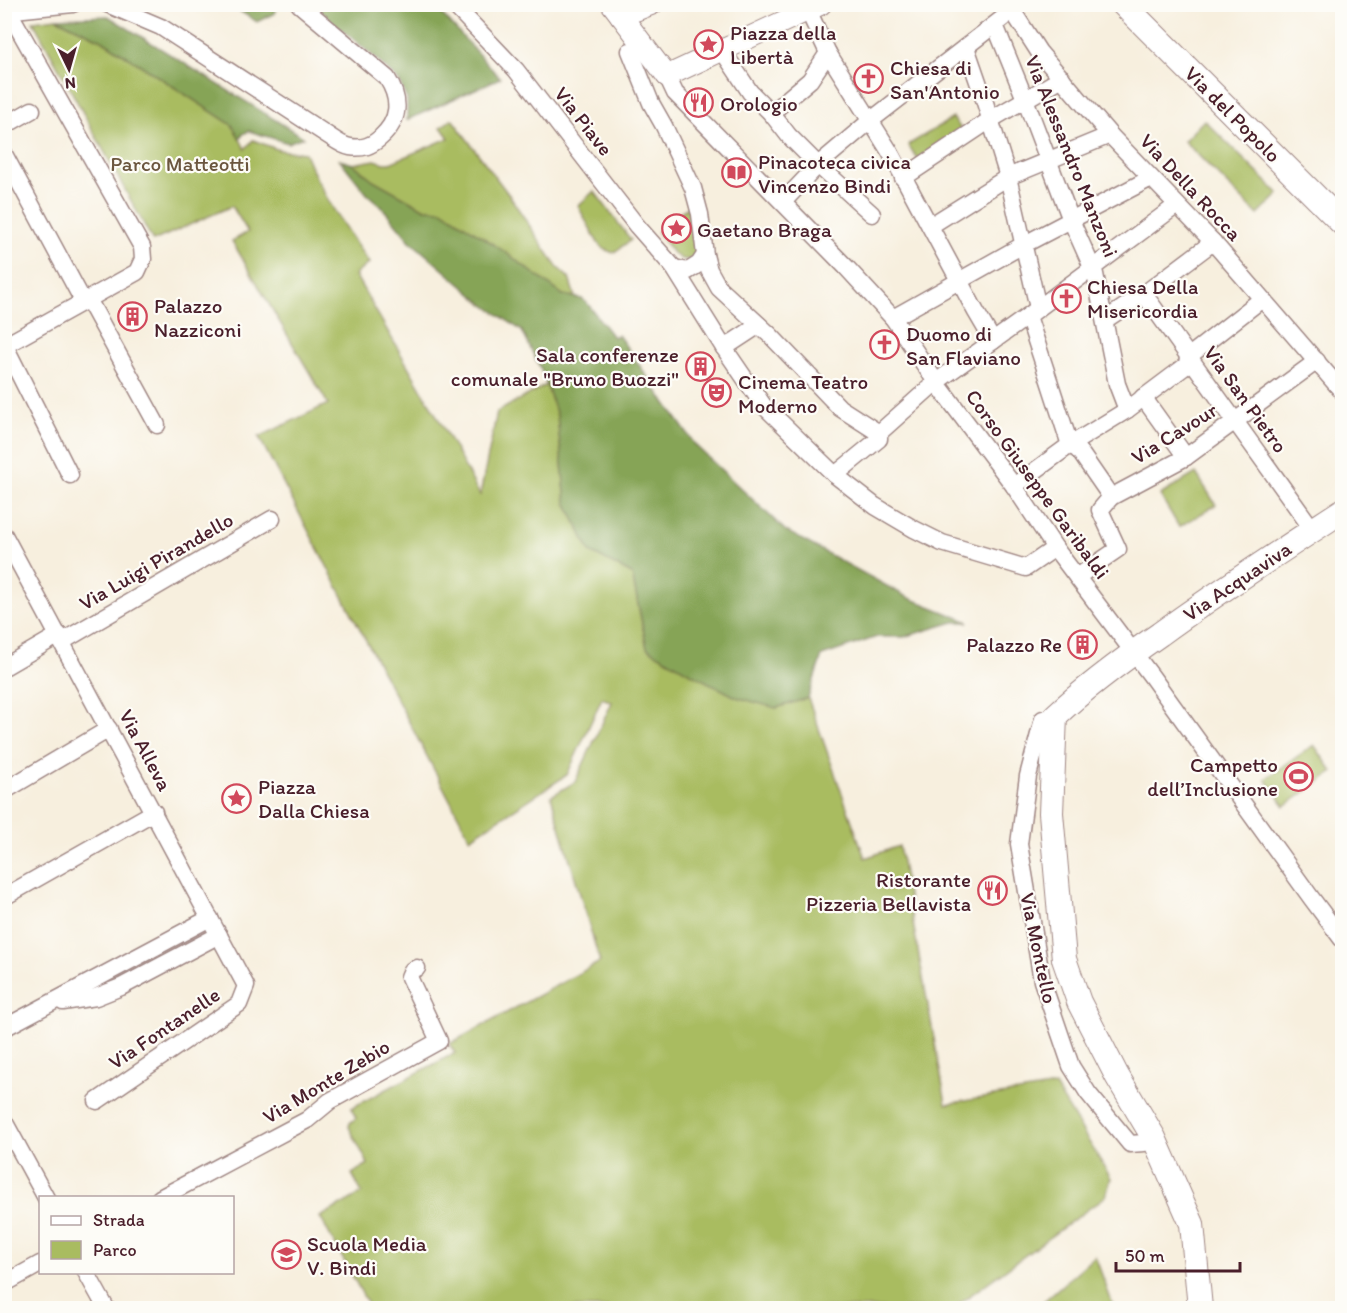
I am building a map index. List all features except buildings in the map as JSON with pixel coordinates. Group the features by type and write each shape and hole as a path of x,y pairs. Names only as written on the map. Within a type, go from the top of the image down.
{"main road":[{"name":"Via del Popolo","path":"1123,4 1342,223"},
{"name":"Via Acquaviva","path":"1134,652 1342,511"},
{"name":"Via Montello","path":"1134,652 1055,716 1051,813 1064,959 1079,1002 1117,1076 1154,1138 1192,1224 1200,1308"}],"street":[{"path":"70,475 5,346 137,272 143,259 142,247 6,10 73,4"},
{"path":"107,4 161,27 347,147 370,146 389,130 395,119 396,99 393,88 387,78 299,4"},
{"name":"Via Piave","path":"453,4 516,70 637,226 674,268 763,405 835,475 875,506 942,543 1026,568 1055,548"},
{"path":"617,10 652,4"},
{"path":"664,126 660,99 666,76 811,6 828,52 890,152 993,341"},
{"path":"783,202 818,165 870,121 1015,7"},
{"name":"Via Della Rocca","path":"1015,7 1039,52 1110,135 1214,242 1342,391"},
{"path":"617,10 630,51 651,103 693,188 700,214 705,255 709,270 719,288 771,336 840,408 879,433"},
{"path":"617,10 666,76"},
{"name":"Via Alessandro Manzoni","path":"995,25 1071,220 1095,274 1117,384 1127,410"},
{"path":"966,47 1008,177 1023,245 1033,312 1071,446 1082,455 1111,497 1100,510 1118,549 1077,577"},
{"path":"723,50 750,92 771,112 789,136 872,214"},
{"path":"630,51 641,63 666,76"},
{"path":"771,112 810,80 828,52"},
{"name":"Corso Giuseppe Garibaldi","path":"666,76 675,93 893,318 936,382 1014,486 1055,548 1134,652 1342,939"},
{"path":"903,178 990,120 1062,78"},
{"path":"4,126 32,110"},
{"path":"930,226 1008,177 1110,135"},
{"path":"4,154 157,425"},
{"path":"893,318 1023,245 1151,178"},
{"path":"835,475 879,439 879,433 936,382 1177,205"},
{"path":"1105,320 1214,242"},
{"path":"674,268 688,271 699,264 705,255"},
{"name":"Via San Pietro","path":"1144,294 1313,530"},
{"path":"1014,486 1127,410 1187,365 1188,357 1262,299"},
{"path":"724,348 759,325"},
{"name":"Via Cavour","path":"1111,497 1186,457 1317,361"},
{"path":"1143,397 1186,457"},
{"name":"Via Luigi Pirandello","path":"4,667 61,638 272,519"},
{"name":"Via Alleva","path":"4,535 246,986"},
{"name":"Via Montello","path":"1055,716 1042,719 1028,776 1019,844 1042,981 1071,1066 1089,1094 1130,1144 1144,1143 1154,1138"},
{"path":"4,791 109,729"},
{"path":"4,897 154,813"},
{"path":"4,1028 210,918"},
{"path":"50,1004 96,997 121,987 219,935"},
{"name":"Via Monte Zebio","path":"162,1196 307,1120 330,1101 439,1041 410,977 411,970 417,968"},
{"name":"Via Fontanelle","path":"97,1101 239,1004 246,986"},
{"path":"4,1121 45,1196"},
{"path":"4,1284 39,1265"},
{"path":"87,1274 106,1308"}],"green space":[{"path":"232,5 278,5 275,13 257,22"},
{"path":"313,5 434,5 500,78 407,120 407,100 399,81"},
{"path":"108,16 303,137 288,143 249,131 240,139 232,125 102,40 56,18"},
{"name":"Parco Matteotti","path":"56,18 102,40 233,125 245,149 253,140 279,150 305,153 326,196 369,263 355,275 480,495 497,412 546,385 557,415 566,502 590,552 632,574 647,648 776,708 808,698 865,858 899,846 946,1104 1055,1086 1111,1178 1106,1196 953,1308 370,1308 320,1217 362,1193 352,1174 368,1164 349,1127 356,1118 351,1108 455,1053 449,1044 600,962 551,796 575,782 612,702 602,698 567,775 470,838 259,437 328,404 232,241 248,232 232,206 153,241 33,21"},
{"path":"953,118 965,134 921,164 908,145"},
{"path":"452,119 509,195 557,267 569,278 575,297 563,295 505,252 442,210 425,209 373,180 353,164 375,160 390,163 449,138 441,127"},
{"path":"1204,120 1279,194 1258,215 1184,141"},
{"path":"340,160 353,164 373,180 425,209 442,210 505,252 563,295 582,299 587,303 613,337 618,335 696,446 786,531 907,597 969,622 954,622 904,637 877,637 822,656 808,698 776,708 736,697 647,648 632,574 590,552 566,502 557,415 542,372 522,331 482,303 410,241 381,206 367,194"},
{"path":"594,191 631,240 613,253 598,243 578,206"},
{"path":"689,207 696,242 696,249 691,260 681,259 673,253 657,232 663,221"},
{"path":"1196,473 1216,505 1179,527 1160,495"},
{"name":"Campetto dell’Inclusione","path":"1314,745 1333,772 1285,806 1265,779"},
{"path":"1095,1256 1114,1308 1036,1308"}],"place":[{"name":"Piazza della Libertà","path":"709,44"},
{"name":"Chiesa di San'Antonio","path":"869,79"},
{"name":"Orologio","path":"699,103"},
{"name":"Pinacoteca civica Vincenzo Bindi","path":"737,173"},
{"name":"Gaetano Braga","path":"676,229"},
{"name":"Chiesa Della Misericordia","path":"1066,298"},
{"name":"Palazzo Nazziconi","path":"133,317"},
{"name":"Duomo di San Flaviano","path":"885,345"},
{"name":"Sala conferenze comunale \"Bruno Buozzi\"","path":"700,366"},
{"name":"Cinema Teatro Moderno","path":"717,393"},
{"name":"Palazzo Re","path":"1083,644"},
{"name":"Campetto dell’Inclusione","path":"1299,776"},
{"name":"Piazza Dalla Chiesa","path":"237,798"},
{"name":"Ristorante Pizzeria Bellavista","path":"992,891"},
{"name":"Scuola Media V. Bindi","path":"286,1255"}]}
